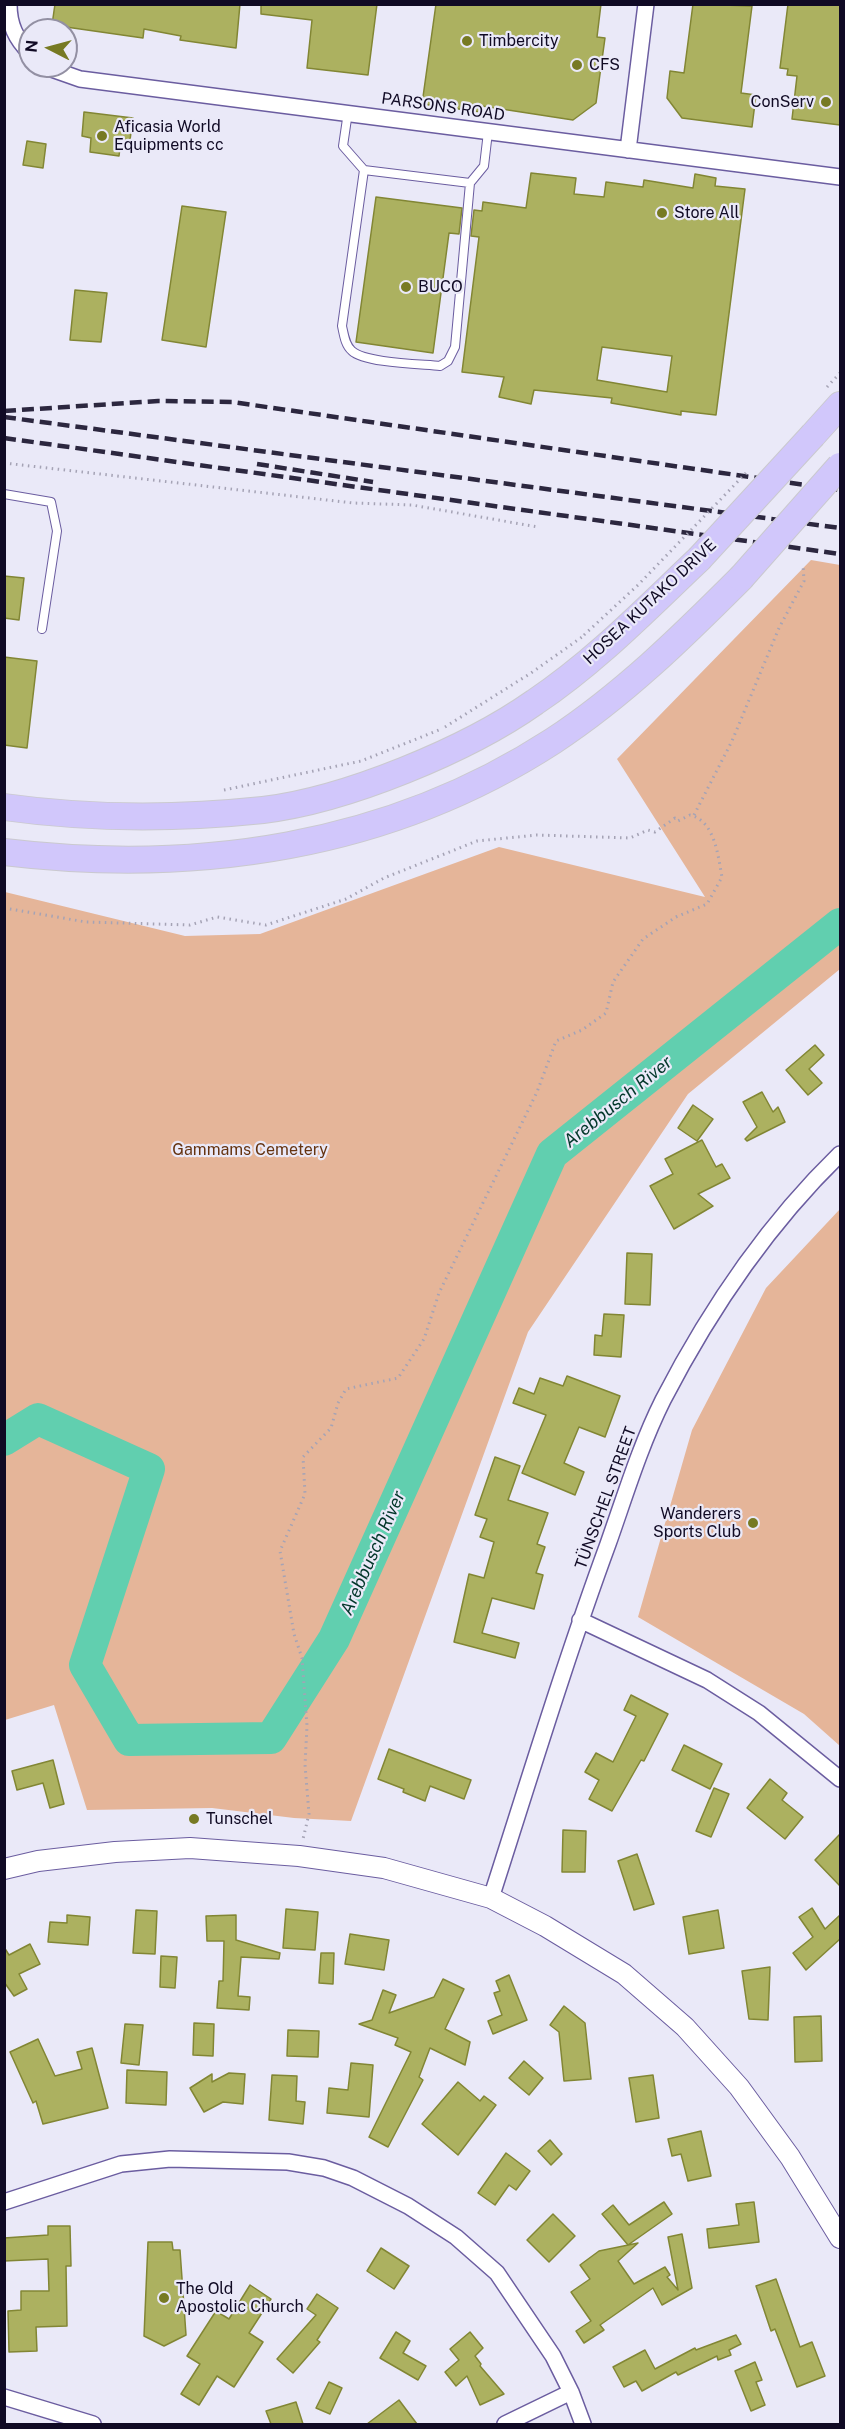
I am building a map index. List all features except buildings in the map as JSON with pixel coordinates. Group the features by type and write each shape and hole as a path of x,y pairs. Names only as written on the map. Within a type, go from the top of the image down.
{"main road":[{"name":"HOSEA KUTAKO DRIVE","path":"4,807 63,815 131,818 264,809 342,792 448,751 520,713 605,650 699,559 840,405"},
{"path":"4,852 98,861 208,858 298,845 405,812 495,774 555,739 648,669 741,578 840,466"}],"street":[{"path":"9,4 9,18 18,39"},
{"path":"628,150 646,4"},
{"name":"PARSONS ROAD","path":"77,78 840,177"},
{"name":"TÜNSCHEL STREET","path":"491,1898 580,1620 640,1454 663,1401 728,1289 781,1220 840,1154"},
{"path":"580,1620 706,1680 759,1713 840,1779"},
{"path":"4,1869 49,1859 179,1848 299,1856 384,1868 491,1898 608,1963 647,1992 685,2027 740,2087 790,2157 840,2238"},
{"path":"4,2202 121,2164 171,2159 288,2163 324,2169 353,2178 408,2206 456,2237 496,2273 553,2356 571,2392 583,2424"},
{"path":"505,2424 571,2392"},
{"path":"4,2397 93,2424"}],"lane":[{"path":"348,112 343,146 364,170 470,183"},
{"path":"364,170 342,326 346,343 353,353 378,359 440,366 448,361 455,347 470,183 484,166 488,132"},
{"path":"4,494 51,502 57,531 42,629"}],"path":[{"path":"4,463 353,503 412,505 538,527"},
{"path":"213,792 269,783 361,761 443,728 531,673 584,635 638,585 748,471"},
{"path":"4,908 86,921 190,925 217,917 266,925 330,905 384,878 477,841 537,835 630,838 648,830 655,832 675,818 678,821 694,815 732,741 779,628 804,581 803,564"},
{"path":"299,1856 309,1815 305,1765 307,1726 302,1658 294,1634 279,1551 305,1494 303,1457 331,1428 338,1402 346,1389 398,1378 411,1361 424,1339 439,1293 482,1200 537,1092 556,1041 582,1029 606,1013 613,982 643,939 676,917 707,904 722,877 710,830 694,815"}],"green space":[{"name":"Gammams Cemetery","path":"811,560 840,565 840,969 688,1094 528,1332 351,1821 294,1818 212,1808 87,1810 54,1705 5,1720 5,892 185,936 260,934 499,847 705,897 617,759"},
{"name":"Wanderers Sports Club","path":"840,1209 840,1746 804,1714 638,1617 692,1430 766,1288"}],"waterway":[{"name":"Arebbusch River","path":"4,1440 38,1419 149,1469 85,1665 129,1740 271,1738 334,1639 552,1154 840,924"}],"railway":[{"path":"4,411 158,401 232,402 840,490"},
{"path":"4,417 840,528"},
{"path":"4,438 840,554"},
{"path":"257,464 373,482"}],"place":[{"name":"Timbercity","path":"467,41"},
{"name":"CFS","path":"577,65"},
{"name":"ConServ","path":"826,102"},
{"name":"Aficasia World Equipments cc","path":"102,136"},
{"name":"Store All","path":"662,213"},
{"name":"BUCO","path":"406,287"},
{"name":"Wanderers Sports Club","path":"753,1523"},
{"name":"Tunschel","path":"194,1819"},
{"name":"The Old Apostolic Church","path":"164,2298"}]}
